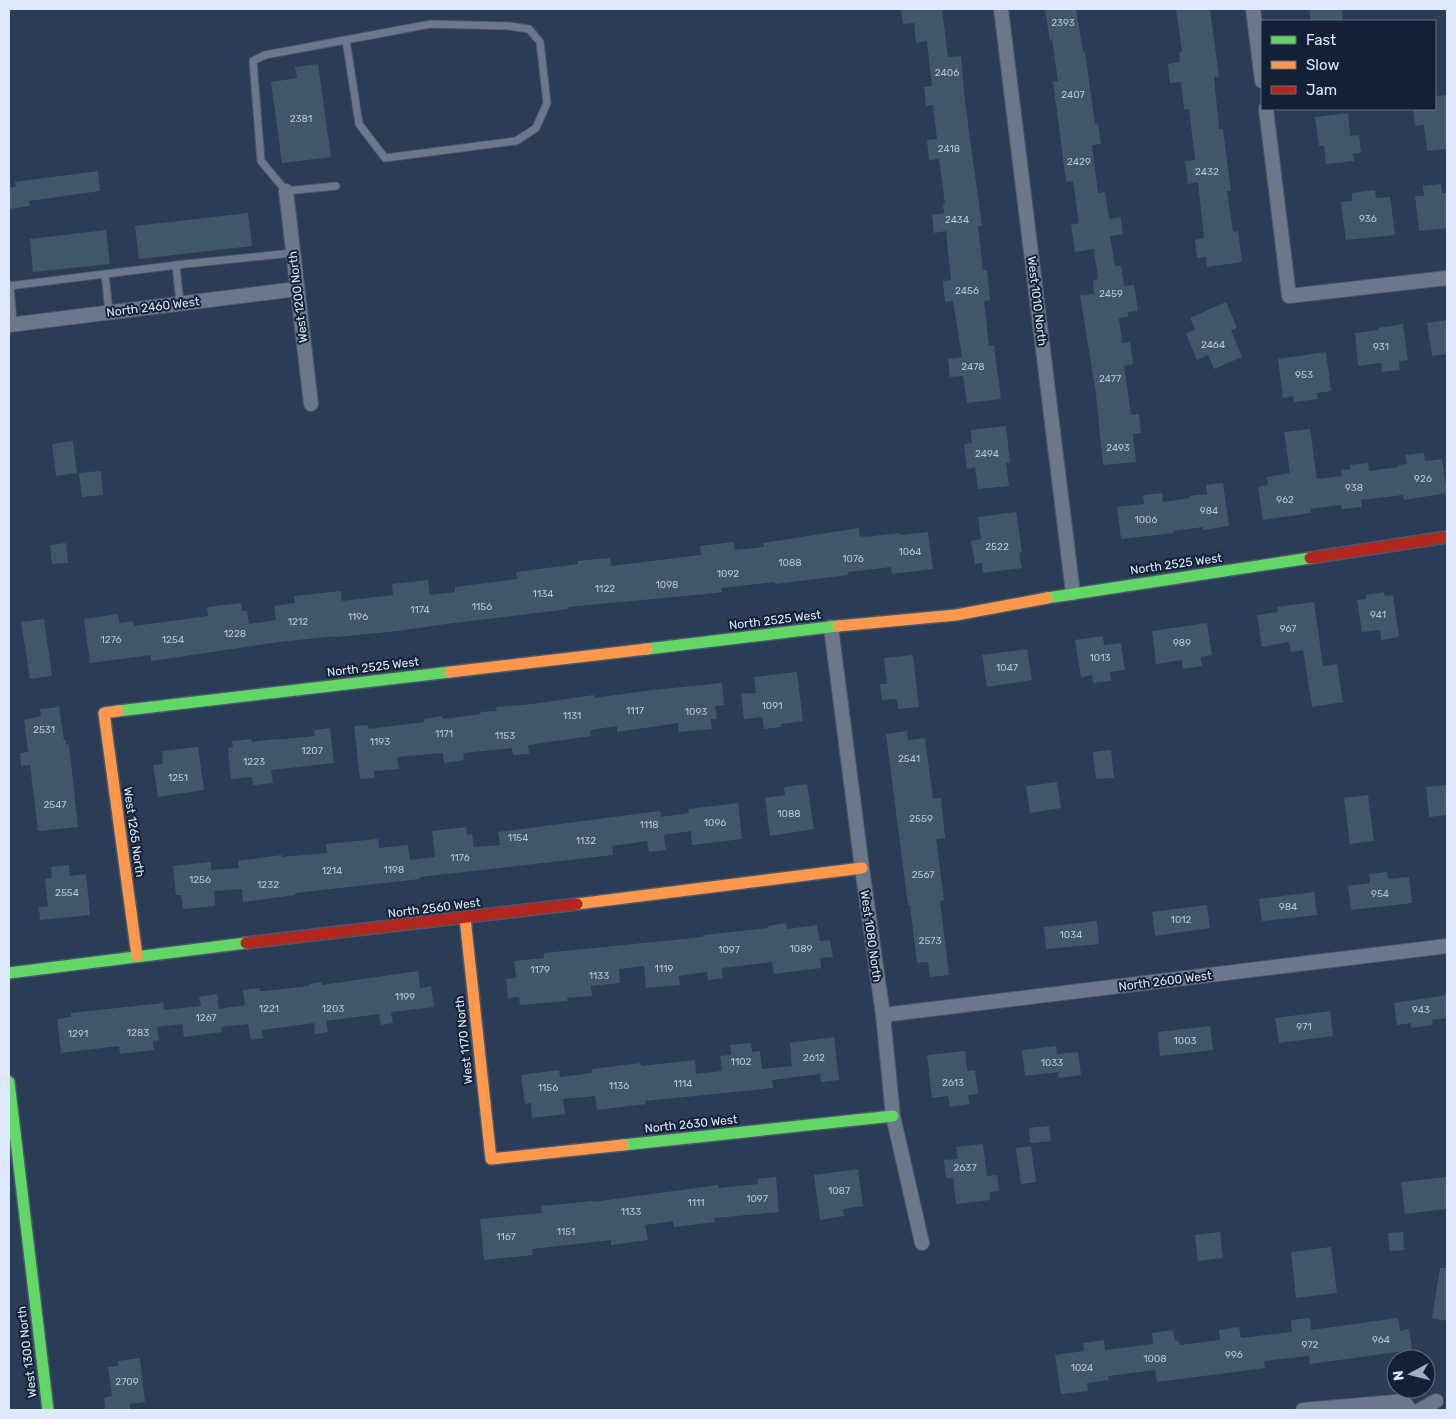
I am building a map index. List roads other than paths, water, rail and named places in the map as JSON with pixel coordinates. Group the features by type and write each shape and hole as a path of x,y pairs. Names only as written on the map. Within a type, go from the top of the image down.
{"street":[{"name":"West 1010 North","path":"1000,9 1073,593"},
{"path":"1253,9 1261,73"},
{"path":"1266,110 1289,296 1447,278"},
{"name":"West 1200 North","path":"286,190 311,404"},
{"name":"North 2460 West","path":"11,325 297,289"},
{"name":"North 2525 West","path":"104,713 831,627 956,615 1073,593 1447,537"},
{"name":"West 1080 North","path":"831,627 882,1015 893,1116 922,1243"},
{"name":"West 1265 North","path":"104,713 137,956"},
{"name":"North 2560 West","path":"9,973 862,868"},
{"name":"West 1170 North","path":"465,918 491,1159"},
{"name":"North 2600 West","path":"882,1015 1447,946"},
{"name":"West 1300 North","path":"9,1082 48,1410"},
{"name":"North 2630 West","path":"491,1159 893,1116"},
{"path":"1420,1410 1436,1401"},
{"path":"1303,1410 1404,1402 1410,1410"}],"lane":[{"path":"336,186 286,190 261,160 253,61 265,55 431,24 510,26 529,29 540,42 548,103 536,128 516,141 385,158 359,124 346,40"},
{"path":"11,325 9,285 176,265 293,254"},
{"path":"176,265 180,303"},
{"path":"105,274 109,312"}]}
